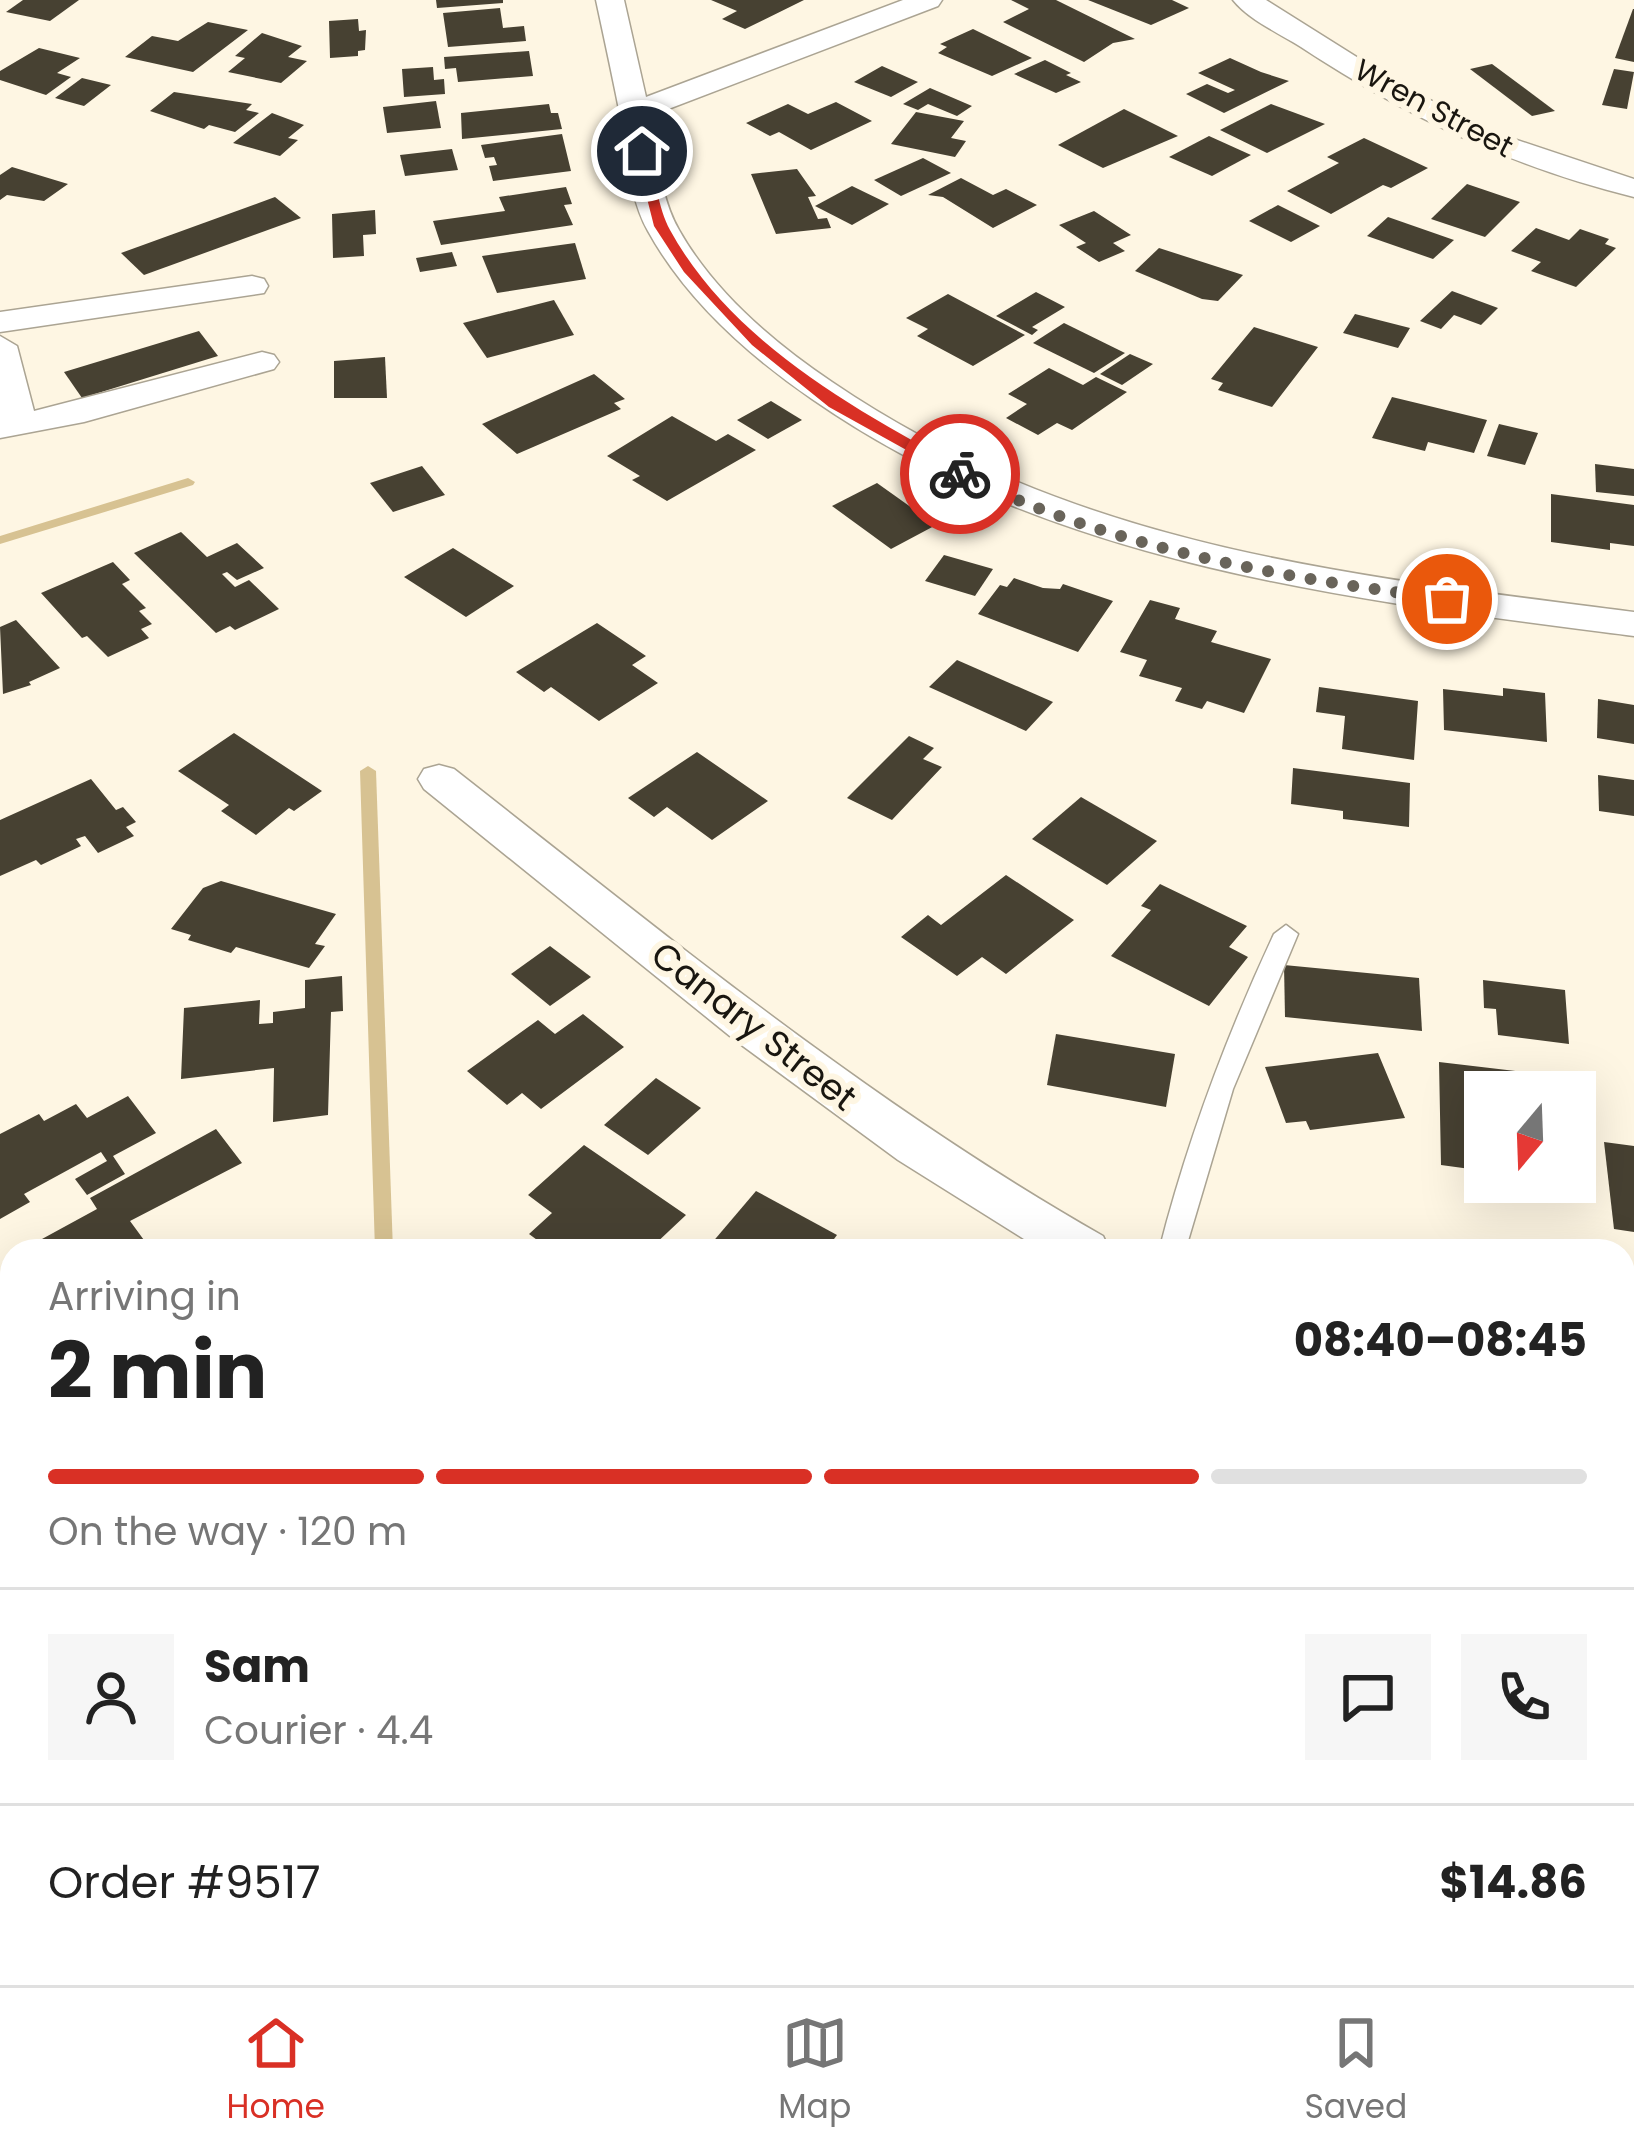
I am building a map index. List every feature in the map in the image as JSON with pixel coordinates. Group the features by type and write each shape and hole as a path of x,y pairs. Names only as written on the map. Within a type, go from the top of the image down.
{"street":[{"path":"610,0 661,226 689,269 757,342 835,404 908,447 1051,513 1148,543 1353,587 1634,624"},
{"path":"634,112 928,0"},
{"name":"Wren Street","path":"1247,0 1392,92 1474,136 1634,188"},
{"path":"0,322 252,286"},
{"path":"0,346 10,425 72,415 262,362"},
{"name":"Canary Street","path":"439,778 868,1115 1006,1209 1062,1239"}],"lane":[{"path":"1175,1239 1208,1115 1238,1036 1286,934"}],"building":[{"path":"23,0 79,0 50,21 6,12"},
{"path":"436,0 503,0 503,3 437,8"},
{"path":"711,0 804,0 745,29 722,19 737,11"},
{"path":"1011,0 1056,0 1135,39 1113,43 1084,62 1003,22 1029,9"},
{"path":"1088,0 1172,0 1189,8 1151,25"},
{"path":"500,8 503,28 524,26 526,41 448,47 443,13"},
{"path":"1634,9 1634,62 1615,58"},
{"path":"358,19 359,31 366,30 365,50 358,51 358,56 330,58 329,21"},
{"path":"208,22 248,30 193,72 125,57 152,36 178,41"},
{"path":"973,29 1032,58 992,76 938,53 947,47 940,44"},
{"path":"262,33 302,46 288,57 307,61 281,83 228,72 245,58 235,56"},
{"path":"39,48 80,58 57,73 71,77 46,95 0,80 0,71"},
{"path":"529,51 533,76 458,82 456,68 445,69 444,57"},
{"path":"1230,58 1289,81 1224,113 1186,94 1207,84 1228,93 1235,90 1198,73"},
{"path":"1045,60 1081,82 1056,93 1014,74"},
{"path":"1492,64 1555,111 1532,116 1470,69"},
{"path":"882,66 918,82 891,97 854,82"},
{"path":"433,67 434,80 444,79 445,94 404,97 402,69"},
{"path":"1614,69 1634,72 1627,109 1602,105"},
{"path":"82,78 111,85 84,106 55,98"},
{"path":"930,88 972,106 957,116 928,104 918,110 903,104"},
{"path":"174,92 252,104 246,110 259,113 235,132 209,125 204,129 150,111"},
{"path":"436,101 441,128 387,133 383,107"},
{"path":"836,102 872,121 811,150 779,132 770,136 746,123 788,104 808,114"},
{"path":"549,104 551,113 558,113 562,129 462,139 461,113"},
{"path":"1271,104 1325,124 1267,153 1220,130"},
{"path":"1124,109 1178,136 1103,168 1058,145"},
{"path":"916,112 964,121 951,138 966,141 955,157 891,144"},
{"path":"272,113 304,125 288,138 298,140 280,156 233,143"},
{"path":"562,134 571,171 493,181 489,166 497,165 494,157 485,158 481,145"},
{"path":"1209,136 1251,155 1212,176 1169,157"},
{"path":"1364,138 1428,168 1391,188 1383,185 1331,214 1287,191 1339,163 1327,157"},
{"path":"452,149 458,170 405,176 400,155"},
{"path":"923,158 951,173 901,196 874,180"},
{"path":"12,167 68,184 44,201 7,195 0,200 0,175"},
{"path":"797,169 816,196 808,197 818,219 827,218 831,228 776,234 751,174"},
{"path":"961,178 993,195 1006,189 1037,205 993,228 943,197 928,195"},
{"path":"1467,184 1520,202 1485,237 1431,219"},
{"path":"852,186 889,204 852,225 815,206"},
{"path":"566,187 572,204 564,205 573,225 441,245 433,221 505,211 499,197"},
{"path":"275,197 301,218 144,275 121,253"},
{"path":"1278,205 1320,226 1291,242 1249,221"},
{"path":"375,210 376,234 363,235 364,256 333,258 332,214"},
{"path":"1094,211 1131,235 1113,243 1125,251 1099,262 1076,247 1086,243 1059,225"},
{"path":"1388,217 1454,240 1433,259 1367,236"},
{"path":"1536,228 1569,240 1580,229 1609,239 1605,244 1616,248 1576,287 1531,271 1541,262 1511,251"},
{"path":"575,243 586,279 497,293 482,256"},
{"path":"1159,248 1243,275 1218,301 1202,299 1135,271"},
{"path":"452,252 457,266 420,272 416,258"},
{"path":"1452,291 1498,308 1481,325 1454,315 1441,329 1420,321"},
{"path":"1036,292 1065,307 1032,327 1038,330 1032,335 996,316"},
{"path":"948,294 1025,335 973,366 917,336 928,329 906,318"},
{"path":"554,300 574,335 487,358 463,323"},
{"path":"1355,314 1410,328 1398,348 1343,333"},
{"path":"1064,323 1125,353 1094,373 1033,343"},
{"path":"1254,327 1318,347 1272,407 1218,390 1223,383 1211,379"},
{"path":"199,331 218,356 82,398 64,372"},
{"path":"1130,354 1153,364 1122,385 1100,374"},
{"path":"385,357 387,398 334,398 334,361"},
{"path":"1049,368 1083,385 1096,377 1127,392 1072,430 1057,423 1038,435 1006,418 1027,404 1008,394"},
{"path":"594,374 625,399 614,403 621,409 517,454 482,424"},
{"path":"1392,397 1487,420 1474,453 1428,442 1425,451 1372,438"},
{"path":"771,401 802,420 768,439 737,420"},
{"path":"672,416 716,441 728,434 756,450 667,501 632,480 640,476 607,456"},
{"path":"1499,424 1538,433 1525,465 1487,456"},
{"path":"1595,464 1634,469 1634,496 1596,492"},
{"path":"422,466 445,495 393,512 370,483"},
{"path":"877,483 936,525 891,549 832,506"},
{"path":"1551,494 1634,505 1634,546 1610,543 1610,550 1551,542"},
{"path":"181,532 207,557 237,543 264,568 237,580 227,572 222,574 235,587 249,580 279,609 235,630 230,626 216,633 134,553"},
{"path":"453,548 514,586 466,617 404,577"},
{"path":"944,555 993,569 975,596 925,581"},
{"path":"113,562 130,580 122,584 146,608 139,611 152,624 141,629 149,638 108,657 87,636 82,638 41,593"},
{"path":"1014,578 1043,588 1060,589 1063,584 1113,601 1078,652 978,614 1000,585 1007,587"},
{"path":"1150,600 1180,608 1175,619 1217,631 1211,642 1271,659 1244,713 1207,701 1202,709 1175,701 1182,688 1139,676 1147,660 1120,652"},
{"path":"16,620 60,668 3,694 0,627"},
{"path":"597,623 646,656 632,665 658,683 599,721 551,687 544,692 516,672"},
{"path":"957,660 1053,702 1026,731 929,687"},
{"path":"1319,687 1418,701 1414,760 1342,749 1345,716 1316,712"},
{"path":"1503,688 1545,693 1547,742 1444,730 1443,689 1503,696"},
{"path":"1598,699 1634,705 1634,744 1597,738"},
{"path":"234,733 322,791 294,811 289,808 256,835 221,811 229,805 178,771"},
{"path":"909,736 934,748 923,759 942,767 892,820 847,798"},
{"path":"697,752 768,801 712,840 667,807 654,817 628,798"},
{"path":"1293,768 1410,783 1409,827 1343,819 1343,811 1291,804"},
{"path":"1598,775 1634,780 1634,816 1599,811"},
{"path":"91,779 116,810 123,807 136,822 126,827 134,836 98,853 85,836 76,839 81,846 41,865 36,860 0,876 0,820"},
{"path":"1081,797 1157,841 1107,885 1032,839"},
{"path":"1006,875 1074,920 1006,974 982,957 957,976 901,937 928,915 941,925"},
{"path":"221,881 336,914 315,944 325,946 309,968 236,947 231,953 188,940 191,935 171,929 203,888"},
{"path":"1160,884 1247,926 1229,947 1248,957 1209,1006 1111,956 1151,910 1141,906"},
{"path":"550,946 591,977 550,1006 511,974"},
{"path":"1284,965 1419,978 1422,1031 1285,1017"},
{"path":"342,976 343,1011 331,1012 328,1115 273,1122 274,1068 181,1079 184,1008 260,1000 259,1024 273,1023 273,1012 305,1008 305,980"},
{"path":"1483,980 1565,990 1569,1044 1498,1035 1496,1009 1484,1008"},
{"path":"583,1014 624,1047 541,1109 522,1093 507,1105 467,1071 538,1020 555,1034"},
{"path":"1056,1034 1175,1054 1166,1107 1047,1085"},
{"path":"1378,1053 1405,1118 1310,1130 1306,1121 1286,1123 1265,1067"},
{"path":"1439,1062 1515,1071 1464,1071 1464,1168 1441,1165"},
{"path":"656,1078 701,1108 648,1155 604,1125"},
{"path":"128,1096 156,1133 113,1156 125,1174 87,1195 75,1179 107,1161 101,1152 24,1194 30,1202 0,1219 0,1134 39,1114 44,1121 76,1104 87,1118"},
{"path":"216,1129 242,1163 130,1221 143,1239 42,1239 97,1209 90,1198"},
{"path":"1604,1142 1634,1146 1634,1232 1614,1229"},
{"path":"584,1145 686,1215 660,1239 536,1239 529,1234 552,1213 528,1195"},
{"path":"756,1191 837,1235 834,1239 715,1239"}],"waterway":[{"path":"0,540 188,482"},
{"path":"368,771 384,1239"}],"way so far":[{"path":"960,474 1051,513 1148,543 1353,587 1447,599"}],"route":[{"path":"642,151 661,226 689,269 757,342 835,404 960,474"}]}
